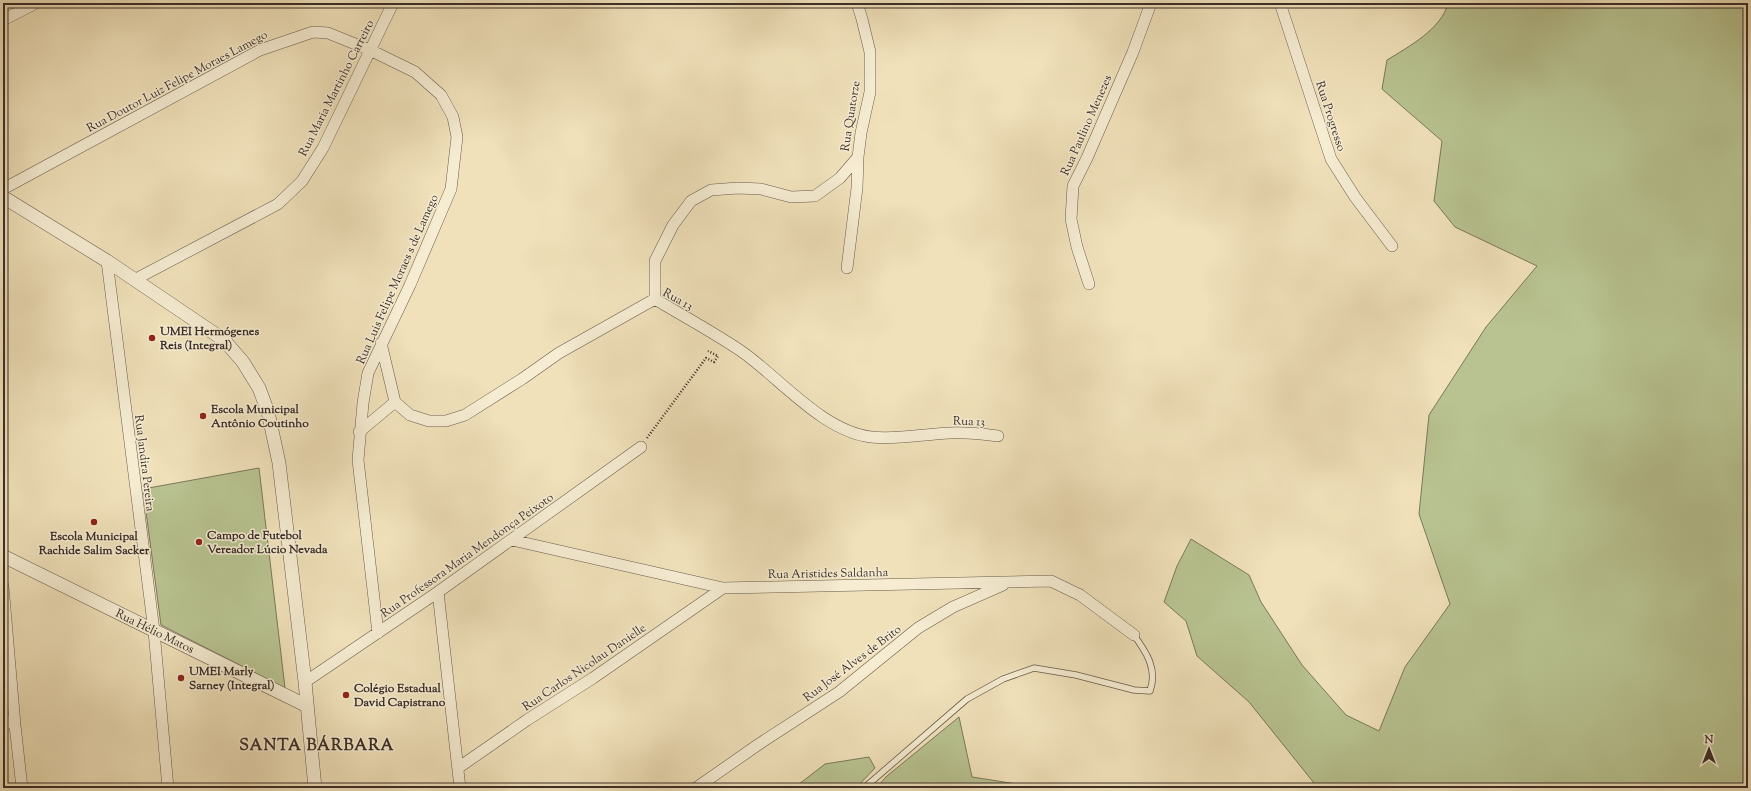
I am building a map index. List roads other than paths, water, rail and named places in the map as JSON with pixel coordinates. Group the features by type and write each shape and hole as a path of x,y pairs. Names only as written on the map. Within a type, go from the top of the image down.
{"street":[{"path":"3,20 36,3"},
{"name":"Rua Maria Martinho Carreiro","path":"134,280 278,204 302,181 324,148 392,3"},
{"name":"Rua Quatorze","path":"655,299 656,261 673,226 691,201 711,190 738,188 761,189 791,197 815,196 840,178 858,157 861,133 870,92 870,52 857,3"},
{"name":"Rua Paulino Menezes","path":"1089,284 1070,219 1073,186 1087,158 1133,52 1152,3"},
{"name":"Rua Progresso","path":"1280,3 1331,159 1355,197 1392,246"},
{"name":"Rua Doutor Luiz Felipe Moraes Lamego","path":"3,189 260,50 292,38 320,31 370,50"},
{"name":"Rua Luis Felipe Moraes s de Lamego","path":"370,50 415,72 441,95 453,117 458,137 451,189 410,284 368,373 359,432 358,460 378,633"},
{"path":"847,268 857,188 858,157"},
{"path":"3,197 107,261 224,340 243,362 259,388 268,412 279,463 305,682 315,788"},
{"name":"Rua Jandira Pereira","path":"107,261 154,631 168,788"},
{"name":"Rua 13","path":"395,402 410,416 429,421 446,421 464,416 560,353 655,299 741,351 824,418 844,430 871,437 904,437 950,433 972,433 998,436"},
{"path":"359,432 395,402 381,343"},
{"name":"Rua Professora Maria Mendonça Peixoto","path":"305,682 438,592 641,446"},
{"name":"Rua Aristides Saldanha","path":"512,540 723,588 1051,581 1080,595 1134,635"},
{"name":"Rua Hélio Matos","path":"3,556 307,706"},
{"name":"Rua José Alves de Brito","path":"696,788 838,692 918,628 953,607 1010,583"},
{"path":"3,586 22,788"},
{"name":"Rua Carlos Nicolau Danielle","path":"458,768 593,678 723,588"},
{"path":"438,592 460,788"},
{"path":"3,719 15,725"}],"lane":[{"path":"864,788 968,700 1002,679 1034,668 1076,675 1134,690 1150,691 1153,681 1153,670 1147,654 1134,635"}],"place":[{"name":"UMEI Hermógenes Reis (Integral)","path":"152,338"},
{"name":"Escola Municipal Antônio Coutinho","path":"203,416"},
{"name":"Escola Municipal Rachide Salim Sacker","path":"94,522"},
{"name":"Campo de Futebol Vereador Lúcio Nevada","path":"199,542"},
{"name":"UMEI Marly Sarney (Integral)","path":"181,678"},
{"name":"Colégio Estadual David Capistrano","path":"346,695"}],"district":[{"name":"SANTA BÁRBARA","path":"317,744"}]}
